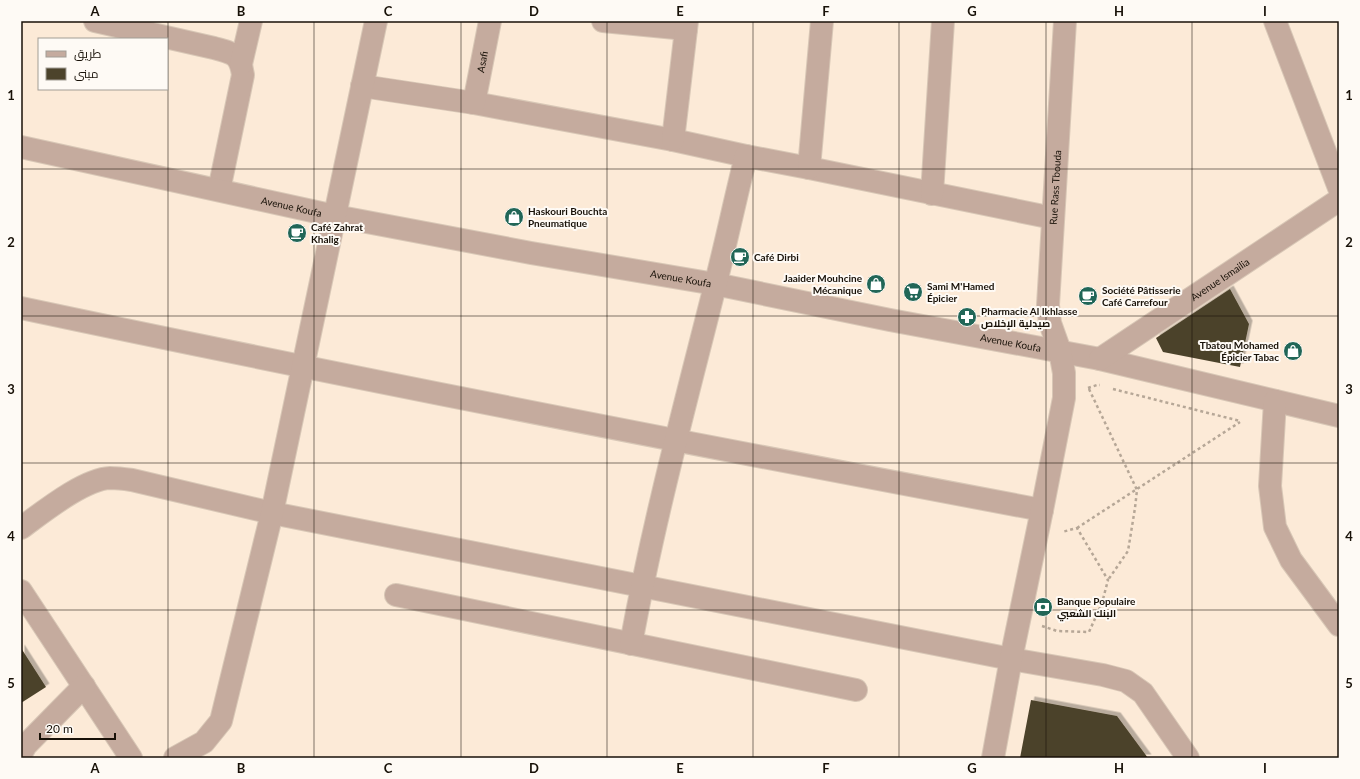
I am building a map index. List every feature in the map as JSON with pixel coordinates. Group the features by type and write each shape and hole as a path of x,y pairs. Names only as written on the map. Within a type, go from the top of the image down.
{"street":[{"path":"95,21 140,26 228,52 236,56 241,64 243,75 219,190"},
{"path":"241,64 251,21"},
{"path":"175,758 204,742 221,721 272,513 376,21"},
{"name":"Asafi","path":"474,103 490,21"},
{"path":"603,21 687,25 673,140"},
{"path":"809,168 822,21"},
{"path":"932,194 943,21"},
{"name":"Rue Rass Tbouda","path":"993,758 1011,659 1064,398 1064,373 1060,351 1050,323 1048,305 1065,21"},
{"path":"1275,21 1337,203"},
{"path":"362,86 474,103 673,140 1054,218"},
{"name":"Avenue Koufa","path":"21,147 335,216 539,254 715,284 890,320 1100,359 1339,416"},
{"path":"631,644 642,586 676,441 746,156"},
{"name":"Avenue Ismailia","path":"1100,359 1337,203"},
{"path":"21,308 676,441 1042,510"},
{"path":"1275,401 1270,486 1275,527 1291,560 1339,625"},
{"path":"21,528 66,496 90,483 109,478 132,480 272,513 1011,659 1103,675 1126,681 1143,693 1188,758"},
{"path":"21,591 131,758"},
{"path":"396,595 856,690"},
{"path":"21,754 26,745 84,686"}],"path":[{"path":"1041,624 1044,627 1057,631 1089,632 1102,603 1108,580 1128,551 1137,490 1088,387 1074,376 1064,373"},
{"path":"1084,390 1088,387 1098,385 1105,387"},
{"path":"1056,533 1077,528 1240,421 1112,389"},
{"path":"1077,528 1108,580"}],"building":[{"path":"1230,289 1249,324 1240,367 1163,352 1156,338"},
{"path":"21,648 46,687 21,703"},
{"path":"1031,700 1117,716 1148,758 1020,758"}],"place":[{"name":"Haskouri Bouchta Pneumatique","path":"514,217"},
{"name":"Café Zahrat Khalig","path":"297,233"},
{"name":"Café Dirbi","path":"740,257"},
{"name":"Jaaider Mouhcine Mécanique","path":"876,284"},
{"name":"Sami M'Hamed Épicier","path":"913,292"},
{"name":"Société Pâtisserie Café Carrefour","path":"1088,296"},
{"name":"Pharmacie Al Ikhlasse صيدلية الإخلاص","path":"967,317"},
{"name":"Tbatou Mohamed Épicier Tabac","path":"1293,351"},
{"name":"Banque Populaire البنك الشعبي","path":"1043,607"}]}
